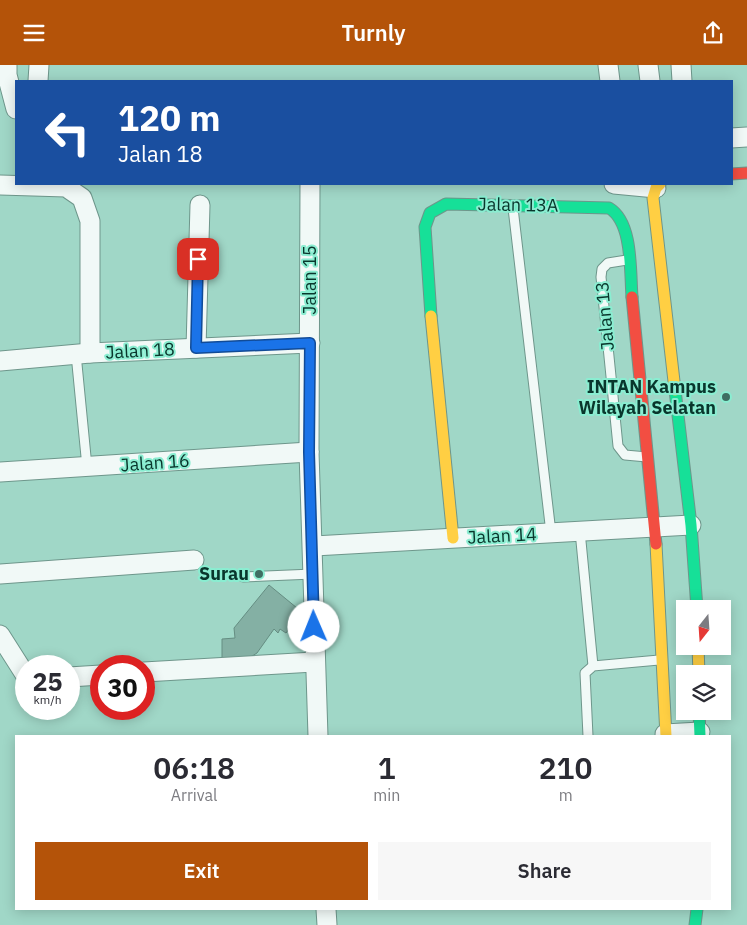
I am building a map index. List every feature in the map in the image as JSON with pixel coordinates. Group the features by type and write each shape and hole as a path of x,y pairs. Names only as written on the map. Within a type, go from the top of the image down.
{"street":[{"path":"38,80 39,65"},
{"path":"608,65 610,80"},
{"path":"648,65 650,80"},
{"path":"681,65 682,80"},
{"path":"5,72 15,106"},
{"path":"733,138 747,137"},
{"path":"733,175 747,173"},
{"path":"0,185 66,187 82,199 90,221 83,354"},
{"name":"Jalan 15","path":"310,185 309,452 314,545 314,662 318,735"},
{"path":"636,185 658,186 653,198 691,525 696,600"},
{"name":"Jalan 13A","path":"453,538 424,226 434,208 446,204 609,208 624,221 656,527"},
{"path":"196,348 200,205"},
{"name":"Jalan 18","path":"0,361 83,354 310,343"},
{"name":"Jalan 16","path":"0,472 309,452"},
{"name":"Jalan 14","path":"314,545 691,525"},
{"path":"656,527 666,735 700,734 699,720"},
{"path":"0,574 194,560"},
{"path":"0,635 15,659"},
{"path":"155,671 314,662"},
{"path":"326,910 328,925"},
{"path":"695,925 697,910"}],"lane":[{"path":"513,205 551,533"},
{"name":"Jalan 13","path":"628,260 608,263 602,269 601,277 617,437 620,452 625,455 649,457"},
{"path":"83,354 87,467"},
{"path":"580,531 593,666"},
{"path":"243,577 314,574"},
{"path":"588,735 585,673 593,666 662,660"}],"building":[{"path":"269,585 297,608 291,616 296,620 286,633 280,629 278,633 274,629 257,653 249,658 222,660 222,639 235,638 234,628"}],"traffic: fast":[{"path":"431,316 425,227 430,213 446,204 609,208 617,215 626,235 629,248 632,297"},
{"path":"675,390 691,525 696,600"},
{"path":"699,720 700,735"},
{"path":"695,925 697,910"}],"traffic: slow":[{"path":"659,185 653,198 675,390"},
{"path":"431,316 453,538"},
{"path":"656,544 666,735"},
{"path":"698,655 699,665"}],"traffic: jam":[{"path":"733,174 747,173"},
{"path":"632,297 656,544"}],"place":[{"name":"INTAN Kampus Wilayah Selatan","path":"726,397"},
{"name":"Surau","path":"259,574"}],"route":[{"path":"198,259 196,348 310,343 309,452 314,545 314,627"}]}
